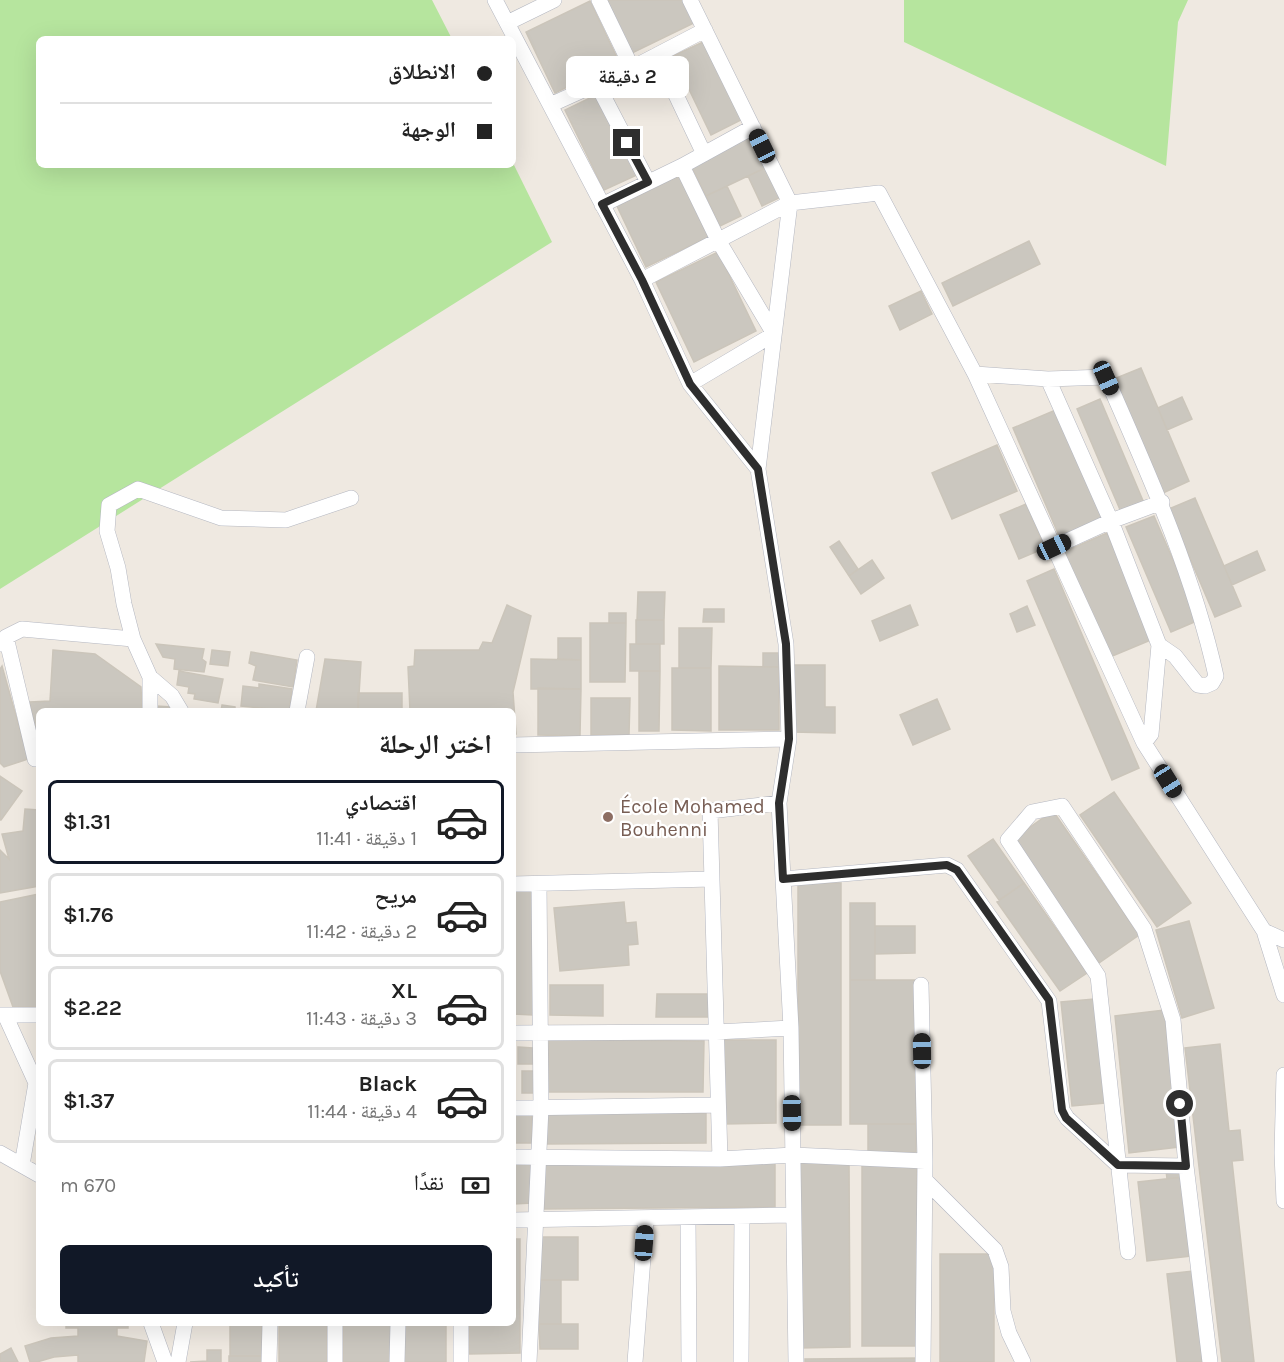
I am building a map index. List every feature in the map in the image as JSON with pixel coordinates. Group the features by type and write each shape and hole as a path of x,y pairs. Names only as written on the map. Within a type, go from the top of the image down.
{"street":[{"path":"495,0 514,36"},
{"path":"507,23 554,0"},
{"path":"598,0 632,68"},
{"path":"690,0 790,203 758,469 786,644 789,739 779,803 791,1028 795,1362"},
{"path":"550,105 632,68 705,30"},
{"path":"516,40 642,280 690,384 758,469"},
{"path":"657,55 704,154"},
{"path":"597,84 648,182"},
{"path":"602,204 682,166 753,127"},
{"path":"682,166 718,240 774,334"},
{"path":"642,280 790,203 879,193 975,374 1144,744 1264,931 1284,995"},
{"path":"690,384 774,334"},
{"path":"975,374 1048,379 1106,378 1162,502 1208,637 1216,676 1205,687 1198,685 1174,656 1159,645"},
{"path":"1048,379 1111,521 1159,645 1151,734 1144,744"},
{"path":"150,708 150,677 133,639 118,568 107,531 109,505 138,489 221,518 286,520 351,498"},
{"path":"1054,547 1111,521 1162,502"},
{"path":"35,759 3,640 22,629 133,639"},
{"path":"298,708 307,657"},
{"path":"150,677 172,696 179,708"},
{"path":"516,744 789,739"},
{"path":"720,1159 710,811 779,803"},
{"path":"1128,1252 1098,976 1008,840 1032,812 1062,806 1144,929 1173,1020 1186,1166 1210,1362"},
{"path":"783,879 947,865 957,870 1049,1000 1062,1110 1066,1118 1118,1165 1186,1166"},
{"path":"516,884 712,879"},
{"path":"529,1362 541,1108 538,884"},
{"path":"1264,931 1284,940"},
{"path":"921,985 925,1161 923,1362"},
{"path":"22,1166 36,1083 2,1015 36,1016"},
{"path":"516,1033 716,1032 791,1028"},
{"path":"1284,1075 1284,1201"},
{"path":"516,1108 718,1105"},
{"path":"0,1153 36,1173"},
{"path":"516,1157 720,1159 793,1155 925,1161"},
{"path":"925,1180 995,1250 1001,1267 1003,1311 1009,1333 1023,1362"},
{"path":"516,1220 793,1215"},
{"path":"741,1362 742,1216"},
{"path":"688,1218 689,1362"},
{"path":"635,1362 646,1219"},
{"path":"152,1326 165,1362"},
{"path":"178,1362 184,1326"},
{"path":"269,1362 270,1326"},
{"path":"335,1326 335,1362"},
{"path":"397,1362 398,1326"},
{"path":"461,1326 461,1362"}],"green space":[{"path":"0,0 432,0 450,36 36,36 36,168 515,168 552,242 0,589"},
{"path":"904,0 1188,0 1178,22 1166,166 904,42"}],"building":[{"path":"606,0 683,0 694,23 632,53"},
{"path":"590,1 619,62 555,93 526,32"},
{"path":"703,42 741,120 711,135 673,56"},
{"path":"598,94 637,175 604,190 565,110"},
{"path":"752,136 767,167 706,196 691,165"},
{"path":"767,167 781,197 762,206 748,176"},
{"path":"679,176 708,237 646,267 617,206"},
{"path":"727,186 741,216 720,226 706,196"},
{"path":"1029,241 1040,264 953,306 942,283"},
{"path":"718,252 756,331 694,362 656,282"},
{"path":"921,291 932,314 900,330 889,306"},
{"path":"1141,368 1189,481 1163,493 1114,379"},
{"path":"1182,397 1192,419 1167,430 1158,408"},
{"path":"1100,399 1144,503 1121,512 1077,409"},
{"path":"1058,409 1105,519 1060,538 1013,428"},
{"path":"997,445 1017,491 952,519 932,473"},
{"path":"1195,498 1241,606 1215,617 1169,509"},
{"path":"1026,504 1045,548 1019,559 1000,515"},
{"path":"1154,516 1199,620 1171,632 1126,527"},
{"path":"1107,533 1153,639 1110,657 1064,552"},
{"path":"839,541 858,569 849,576 830,547"},
{"path":"1257,551 1265,570 1232,585 1224,566"},
{"path":"872,560 884,578 861,594 849,576"},
{"path":"1054,569 1139,768 1112,780 1027,581"},
{"path":"638,592 665,592 664,620 637,620"},
{"path":"507,605 531,616 513,692 514,708 410,708 408,667 414,666 415,650 479,650 483,642 492,643"},
{"path":"910,605 918,625 880,641 872,621"},
{"path":"1027,606 1035,625 1017,632 1010,614"},
{"path":"704,609 724,609 724,622 703,622"},
{"path":"609,613 626,613 626,623 609,623"},
{"path":"636,620 664,620 664,644 636,644"},
{"path":"590,623 626,623 625,682 590,682"},
{"path":"679,628 712,628 711,668 679,668"},
{"path":"558,638 581,638 581,660 558,659"},
{"path":"156,644 204,649 202,659 206,662 204,672 174,669 175,659 163,657"},
{"path":"630,644 660,644 660,671 630,671"},
{"path":"53,650 95,654 141,687 142,708 36,708 36,741 30,702 50,701"},
{"path":"212,650 230,652 228,666 210,664"},
{"path":"251,652 297,660 293,687 253,680 256,666 249,663"},
{"path":"763,653 779,653 779,667 763,667"},
{"path":"325,659 361,662 358,708 317,708"},
{"path":"531,659 581,660 581,689 531,689"},
{"path":"793,665 825,665 825,707 835,707 835,733 792,732"},
{"path":"2,666 28,759 4,767 0,763 0,669"},
{"path":"719,666 779,667 779,730 719,730"},
{"path":"672,668 711,668 711,731 672,730"},
{"path":"179,671 223,679 218,703 194,699 195,694 188,693 189,687 177,685"},
{"path":"639,671 660,671 659,731 639,731"},
{"path":"259,684 292,689 289,708 241,706 243,686 259,688"},
{"path":"538,688 581,689 580,736 538,735"},
{"path":"358,693 402,693 402,708 358,708"},
{"path":"591,698 630,698 629,735 591,735"},
{"path":"937,699 950,729 913,745 900,715"},
{"path":"222,705 235,707 235,708 222,708"},
{"path":"156,706 172,707 172,708 156,708"},
{"path":"0,776 22,791 1,820 0,820"},
{"path":"1114,792 1191,903 1157,927 1080,815"},
{"path":"25,809 36,810 36,887 0,893 0,850 9,859 2,834 23,831"},
{"path":"1053,811 1139,935 1099,963 1013,839"},
{"path":"993,839 1024,883 999,900 968,856"},
{"path":"798,883 841,883 841,1125 798,1125"},
{"path":"1024,883 1087,973 1060,991 997,902"},
{"path":"516,887 534,887 533,1015 516,1014"},
{"path":"36,895 36,1007 13,1007 0,971 0,902"},
{"path":"624,902 626,923 636,922 638,944 628,945 629,965 560,971 554,908"},
{"path":"850,903 875,903 875,980 850,980"},
{"path":"1189,921 1214,1008 1182,1018 1156,930"},
{"path":"875,926 915,926 915,953 875,954"},
{"path":"850,980 915,980 916,1124 850,1124"},
{"path":"550,985 603,985 603,1016 550,1015"},
{"path":"657,994 710,994 710,1017 656,1017"},
{"path":"1094,999 1105,1103 1072,1106 1061,1002"},
{"path":"1164,1010 1179,1147 1129,1153 1115,1016"},
{"path":"549,1040 704,1041 703,1092 548,1092"},
{"path":"723,1040 776,1040 776,1123 724,1124"},
{"path":"1220,1044 1229,1131 1240,1130 1243,1160 1232,1161 1254,1362 1222,1362 1185,1048"},
{"path":"518,1047 533,1048 533,1064 518,1064"},
{"path":"522,1071 539,1071 539,1093 522,1093"},
{"path":"706,1113 706,1143 544,1144 544,1114"},
{"path":"516,1114 532,1114 532,1143 516,1143"},
{"path":"868,1124 916,1124 916,1152 868,1153"},
{"path":"849,1159 850,1347 799,1348 798,1160"},
{"path":"775,1160 775,1207 544,1209 544,1162"},
{"path":"516,1161 533,1161 533,1203 516,1204"},
{"path":"917,1162 918,1346 862,1346 862,1163"},
{"path":"1182,1168 1183,1177 1167,1179 1166,1170"},
{"path":"1183,1177 1191,1256 1147,1261 1138,1182"},
{"path":"539,1237 578,1237 578,1280 539,1280"},
{"path":"516,1239 520,1239 520,1353 469,1354 469,1326 516,1326"},
{"path":"940,1254 994,1254 994,1362 940,1362"},
{"path":"1193,1271 1203,1362 1177,1362 1167,1274"},
{"path":"539,1280 561,1280 561,1324 539,1324"},
{"path":"539,1324 578,1324 578,1349 540,1349"},
{"path":"66,1326 128,1326 128,1328 117,1328 117,1336 147,1341 144,1362 78,1362 78,1355 30,1362 25,1346 51,1338 78,1336 78,1328 66,1328"},
{"path":"230,1326 262,1326 262,1356 230,1356"},
{"path":"279,1326 327,1326 327,1362 279,1362"},
{"path":"343,1326 391,1326 391,1362 343,1362"},
{"path":"403,1326 446,1326 446,1362 403,1362"},
{"path":"11,1348 18,1362 0,1362 0,1354"},
{"path":"207,1350 221,1350 221,1362 190,1362 207,1361"},
{"path":"229,1356 262,1356 262,1362 229,1362"},
{"path":"918,1358 918,1362 805,1362 805,1359"}],"place":[{"name":"École Mohamed Bouhenni","path":"608,817"}],"route":[{"path":"627,143 648,182 602,204 642,280 690,384 758,469 786,644 789,739 779,803 783,879 947,865 957,870 1049,1000 1062,1110 1066,1118 1118,1165 1186,1166 1180,1104"}]}
